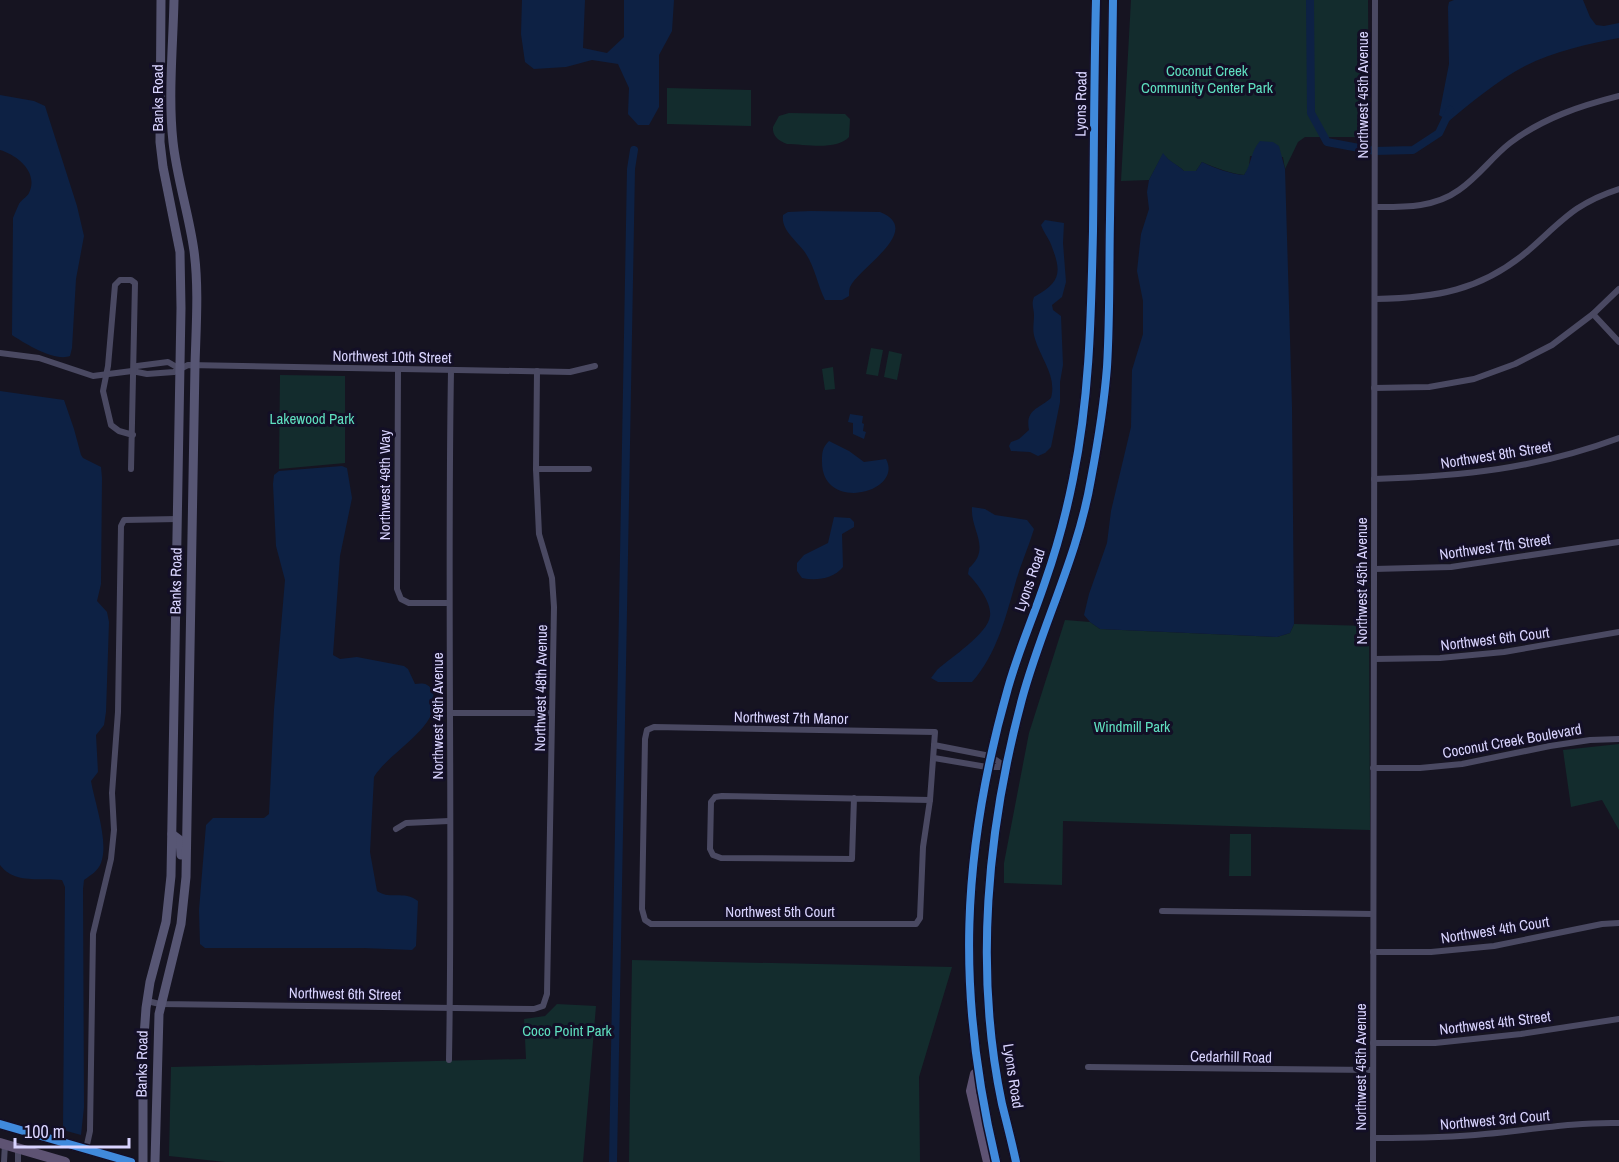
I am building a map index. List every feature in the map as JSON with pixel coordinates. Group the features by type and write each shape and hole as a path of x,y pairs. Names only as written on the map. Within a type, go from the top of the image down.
{"main road":[{"name":"Lyons Road","path":"996,1162 983,1109 970,995 968,928 974,848 990,756 1008,686 1062,528 1074,478 1085,410 1090,363 1096,0"},
{"name":"Lyons Road","path":"1016,1162 1002,1102 993,1042 988,974 989,886 994,836 1006,767 1023,697 1077,537 1090,484 1101,420 1107,367 1109,310 1113,0"},
{"path":"977,1068 971,1091 988,1162"},
{"path":"0,1124 131,1162"},
{"path":"2,1143 65,1162"}],"street":[{"name":"Banks Road","path":"155,1162 160,1004 182,914 188,820 188,366 180,252 163,166 159,130 161,0"},
{"name":"Banks Road","path":"143,1162 143,1052 147,1001 166,922 171,876 178,519 196,282 190,225 177,170 172,121 174,0"},
{"name":"Northwest 45th Avenue","path":"1373,1162 1375,0"},
{"path":"1375,207 1410,207 1435,202 1458,191 1509,144 1538,124 1581,105 1619,96"},
{"path":"1375,299 1429,296 1459,290 1494,275 1527,251 1568,213 1596,196 1619,189"},
{"path":"131,470 133,435 132,371 135,283 131,280 120,280 115,285 103,391 111,425 119,431 133,435"},
{"path":"1374,388 1429,387 1474,379 1515,364 1552,345 1593,314 1619,289"},
{"path":"1593,314 1619,342"},
{"path":"0,353 39,358 93,376 132,371 147,374 174,372 188,366"},
{"path":"132,371 137,366 168,362 188,366"},
{"name":"Northwest 10th Street","path":"188,366 570,372 595,366"},
{"name":"Northwest 49th Way","path":"398,370 397,589 401,599 409,603 448,603"},
{"name":"Northwest 49th Avenue","path":"449,1060 452,917 448,603 451,371"},
{"name":"Northwest 48th Avenue","path":"537,371 536,469 539,534 552,578 554,607 547,994 543,1006"},
{"name":"Northwest 8th Street","path":"1374,478 1442,477 1489,472 1540,463 1619,438"},
{"path":"536,469 589,469"},
{"path":"86,1149 90,1131 93,934 111,859 114,830 112,793 118,712 121,526 124,520 178,519"},
{"name":"Northwest 7th Street","path":"1374,569 1451,567 1619,542"},
{"name":"Northwest 6th Court","path":"1374,660 1440,658 1504,652 1619,632"},
{"path":"451,713 552,713"},
{"name":"Northwest 7th Manor","path":"645,920 642,909 647,730 654,727 935,732 934,745"},
{"name":"Coconut Creek Boulevard","path":"1373,768 1420,768 1462,764 1551,746 1590,740 1619,739"},
{"path":"854,798 852,859 721,858 713,855 710,849 711,802 715,797 854,798 930,800 934,745 990,756 1006,767"},
{"path":"934,758 987,768 1006,767"},
{"name":"Northwest 5th Court","path":"645,920 651,924 916,924 920,918 923,847 930,800"},
{"path":"396,829 406,823 449,821"},
{"path":"172,834 180,840 179,891 182,914"},
{"path":"1162,910 1373,914"},
{"name":"Northwest 4th Court","path":"1373,952 1431,952 1494,945 1602,924 1619,923"},
{"name":"Northwest 6th Street","path":"147,1001 160,1004 450,1008 534,1009 543,1006"},
{"name":"Northwest 4th Street","path":"1373,1043 1435,1043 1521,1034 1619,1018"},
{"name":"Cedarhill Road","path":"1088,1067 1373,1070"},
{"name":"Northwest 3rd Court","path":"1373,1138 1482,1135 1593,1122 1619,1123"},
{"path":"2,1143 4,1162"},
{"path":"18,1148 18,1162"}],"green space":[{"name":"Coconut Creek Community Center Park","path":"1131,0 1368,0 1369,137 1305,137 1298,142 1285,169 1283,157 1250,156 1249,168 1244,175 1202,162 1196,171 1184,171 1163,154 1149,180 1121,181"},
{"path":"667,88 751,90 751,126 667,124"},
{"path":"789,113 845,114 850,119 849,137 836,144 828,145 787,144 777,138 773,127 779,116"},
{"path":"871,348 883,350 878,376 866,374"},
{"path":"889,351 902,354 897,380 884,377"},
{"path":"833,367 835,389 825,390 822,369"},
{"name":"Lakewood Park","path":"280,375 345,376 345,463 279,469"},
{"name":"Windmill Park","path":"1065,620 1090,622 1100,629 1277,637 1290,633 1294,624 1369,626 1370,830 1063,821 1062,885 1004,883 1004,863 1029,733"},
{"path":"1619,744 1619,830 1602,800 1571,807 1563,750"},
{"path":"1230,834 1251,834 1251,876 1229,876"},
{"path":"632,960 952,967 919,1077 920,1162 629,1162"},
{"name":"Coco Point Park","path":"557,1004 596,1006 583,1162 225,1162 169,1156 171,1067 526,1059 524,1019 545,1016"}],"water":[{"path":"522,0 585,0 583,48 607,53 624,37 624,0 674,0 672,31 659,55 659,107 649,125 638,125 628,114 629,88 618,64 592,60 566,67 534,69 525,62 521,34"},
{"path":"1454,0 1583,0 1596,25 1619,23 1619,38 1559,52 1525,66 1495,85 1449,121 1439,115 1449,64 1448,7 1449,2"},
{"path":"0,95 34,101 45,106 77,206 84,236 76,279 70,356 48,354 12,335 13,218 20,203 29,193 31,178 29,171 19,160 0,150"},
{"path":"1260,141 1273,142 1279,146 1285,169 1292,407 1294,624 1290,633 1277,637 1100,629 1084,615 1107,543 1111,511 1131,427 1132,370 1143,334 1143,301 1137,271 1141,234 1149,209 1147,192 1149,180 1163,153 1184,171 1196,171 1202,162 1244,175 1254,149"},
{"path":"788,212 880,212 892,220 895,229 892,239 855,279 850,287 849,296 842,300 825,300 808,257 784,225 783,215"},
{"path":"1045,220 1064,223 1066,282 1062,297 1052,305 1053,310 1061,316 1063,365 1060,402 1051,447 1038,456 1030,452 1011,451 1009,446 1011,442 1019,439 1029,430 1029,418 1034,410 1051,398 1052,382 1033,330 1034,297 1055,280 1058,268 1054,252 1041,225"},
{"path":"0,391 64,400 81,455 101,467 101,584 97,601 107,612 109,622 106,712 104,725 96,735 98,772 91,781 100,823 103,854 96,871 84,880 83,889 84,1107 81,1135 63,1130 65,887 62,880 20,878 0,865"},
{"path":"850,414 863,416 863,431 866,432 864,439 853,434 853,423 848,422"},
{"path":"829,441 864,462 886,459 888,471 884,481 874,488 861,492 847,492 835,488 825,478 822,462 823,451"},
{"path":"342,466 347,468 352,498 340,556 333,655 340,659 357,657 404,666 408,669 415,684 430,687 435,701 432,713 425,725 381,767 374,777 370,852 377,891 386,895 407,896 418,901 416,946 412,950 205,948 200,944 199,910 206,825 213,818 264,818 269,814 274,709 285,580 276,546 274,475 279,471"},
{"path":"972,507 985,509 995,515 1027,520 1034,529 1000,634 981,671 972,682 938,682 931,678 937,670 976,638 988,623 990,616 986,599 968,574 969,568 976,561 980,546"},
{"path":"834,517 850,518 854,522 854,527 842,534 843,567 824,578 802,578 797,571 797,563 804,555 828,543"}],"waterway":[{"path":"1310,0 1311,113 1327,142 1375,151 1413,150 1439,133 1450,110"},
{"path":"613,1162 631,169 634,150"}],"cycle path":[{"path":"996,1162 974,1040 969,924 973,867 992,749 1012,675 1057,544 1079,448 1090,325 1096,0"},
{"path":"1016,1162 993,1054 988,1003 988,901 1000,799 1010,749 1030,671 1078,535 1091,479 1102,409 1109,330 1113,0"},
{"path":"0,1124 131,1162"}]}
